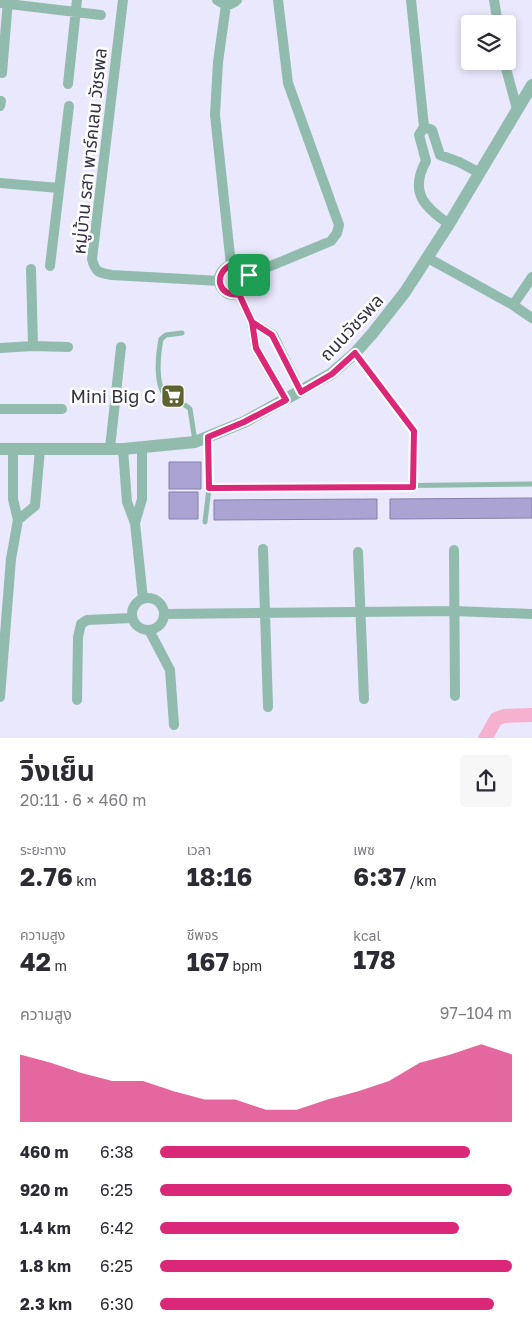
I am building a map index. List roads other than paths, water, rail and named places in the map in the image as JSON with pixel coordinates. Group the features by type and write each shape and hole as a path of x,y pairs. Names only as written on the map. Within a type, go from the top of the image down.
{"street":[{"path":"68,84 77,0"},
{"name":"หมู่บ้าน รสา พาร์คเลน วัชรพล","path":"122,0 92,259 94,268 100,273 112,275 220,281"},
{"path":"231,265 215,115 222,2 231,4 237,0"},
{"path":"249,275 331,241 337,233 339,225 288,83 278,0"},
{"path":"411,0 424,127 419,134 426,161"},
{"path":"494,0 496,15"},
{"path":"2,73 5,2 101,15"},
{"path":"506,70 517,110"},
{"name":"ถนนวัชรพล","path":"6,449 142,448 195,442 244,422 332,374 355,353 388,316 428,258 517,110 528,98 532,85"},
{"path":"0,106 1,101"},
{"path":"50,266 69,106"},
{"path":"424,127 432,130 440,155"},
{"path":"449,224 431,212 422,201 419,185 421,169 426,161 440,155 480,173"},
{"path":"0,183 59,188"},
{"path":"428,258 513,305 532,318"},
{"path":"231,265 240,266 249,275 249,284 246,289 235,295 226,292 220,281 221,273 231,265"},
{"path":"31,268 33,346"},
{"path":"513,305 532,277"},
{"path":"239,294 252,322 256,348 286,400"},
{"path":"252,322 272,335 301,392"},
{"path":"0,348 33,346 68,347"},
{"path":"121,347 117,448 127,502 135,523 143,598"},
{"path":"0,409 62,408"},
{"path":"135,523 142,499 142,448"},
{"path":"0,697 11,558 18,520 6,449"},
{"path":"18,520 35,506 40,449"},
{"path":"263,549 268,707"},
{"path":"454,550 455,696"},
{"path":"358,552 364,699"},
{"path":"143,598 153,598 162,603 166,614 161,625 149,630 141,629 132,618 134,605 143,598"},
{"path":"166,614 361,611 455,611 532,614"},
{"path":"77,700 80,624 86,620 132,618"},
{"path":"149,630 170,670 174,725"}],"lane":[{"path":"182,334 166,335 161,339 159,383 163,394 190,408 195,442"},
{"path":"355,353 414,431 413,487"},
{"path":"206,522 209,488 208,437"},
{"path":"209,488 413,487 532,484"}],"waterway":[{"path":"486,738 496,719 504,716 532,715"}],"place":[{"name":"Mini Big C","path":"173,396"}]}
